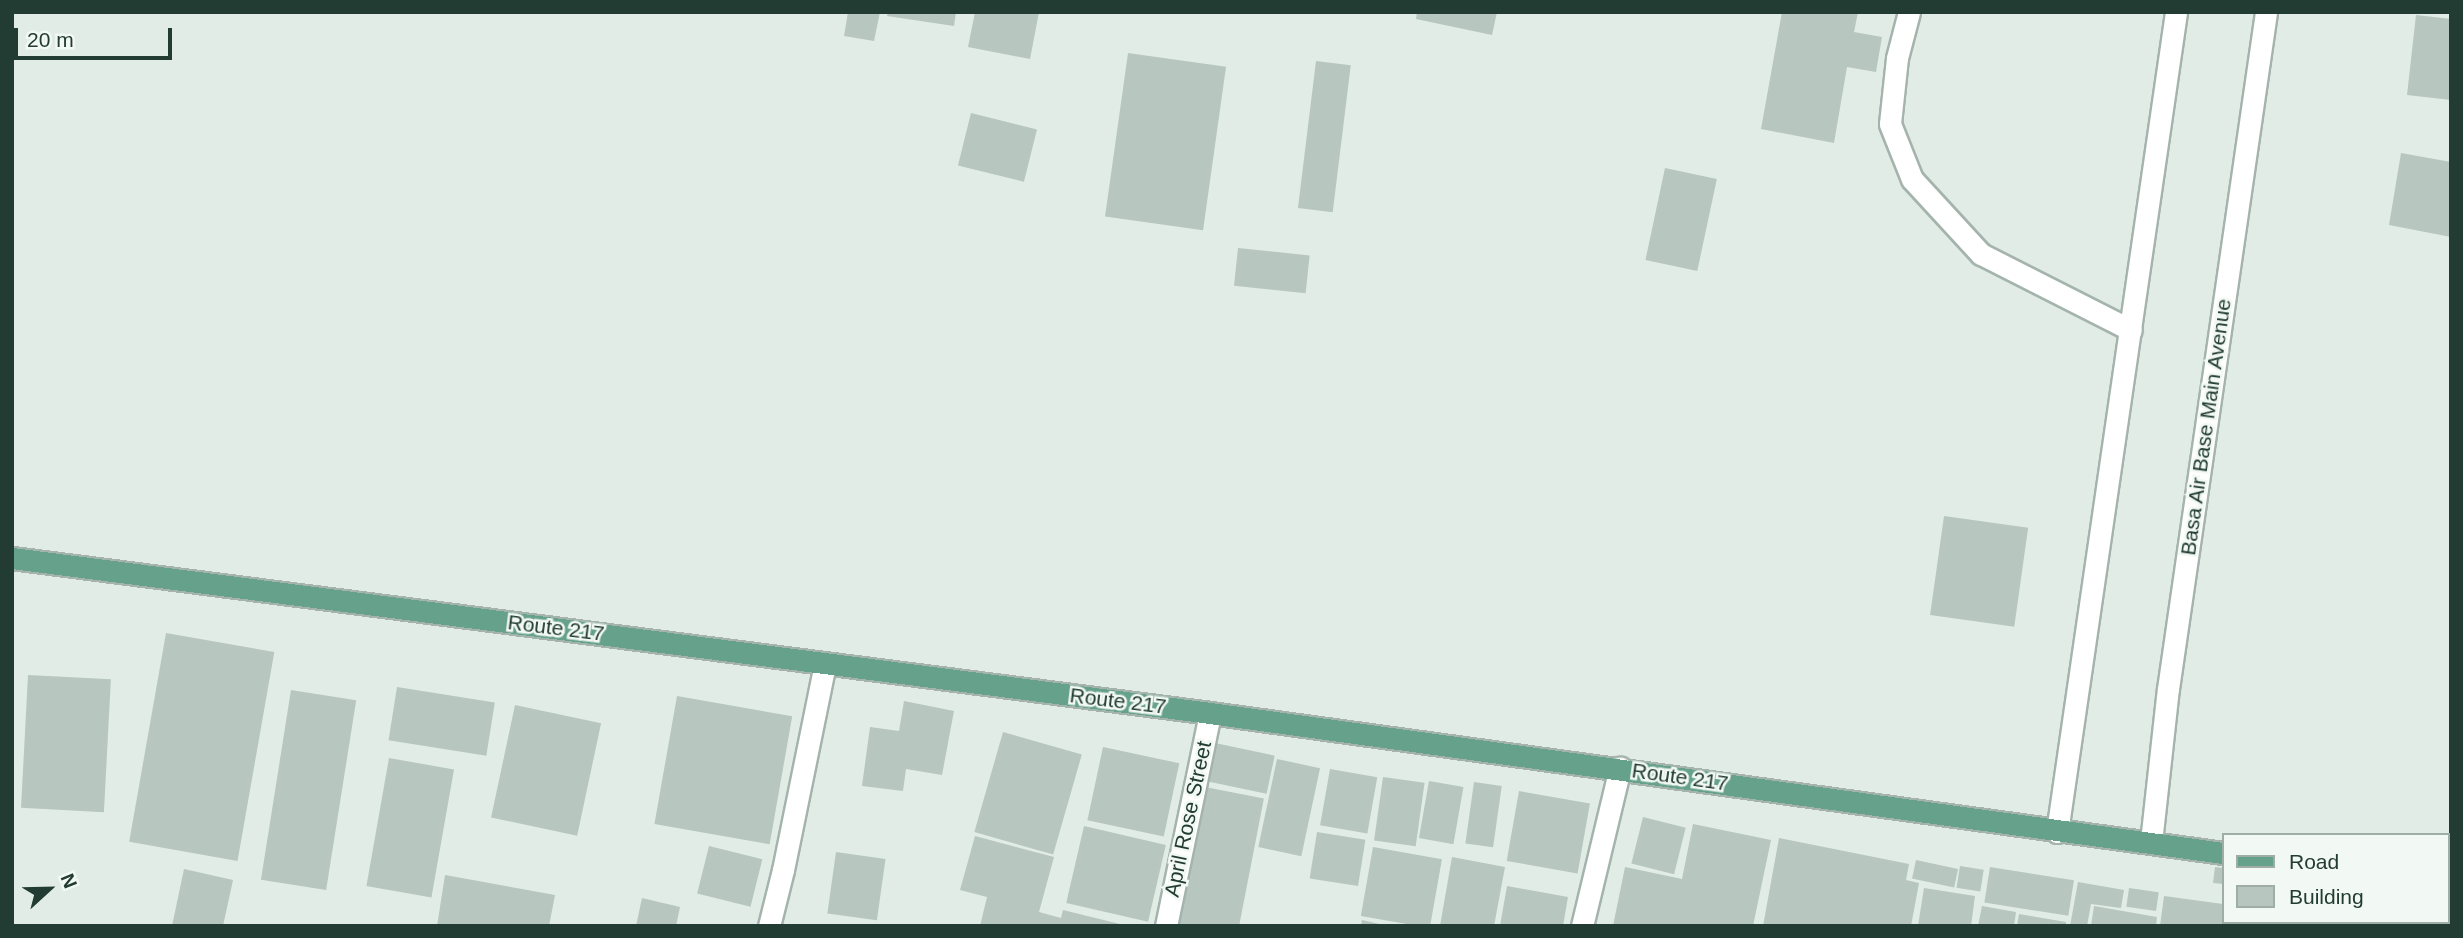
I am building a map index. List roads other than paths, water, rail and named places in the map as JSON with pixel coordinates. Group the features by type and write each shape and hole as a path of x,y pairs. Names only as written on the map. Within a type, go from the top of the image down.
{"main road":[{"name":"Route 217","path":"12,558 1210,713 2222,853"}],"street":[{"path":"1909,12 1897,58 1890,124 1912,179 1981,254 2131,330"},
{"path":"2057,832 2176,12"},
{"name":"Basa Air Base Main Avenue","path":"2151,842 2168,689 2266,12"},
{"path":"769,926 825,663"},
{"name":"April Rose Street","path":"1166,926 1210,713"},
{"path":"1582,926 1620,768"}]}
